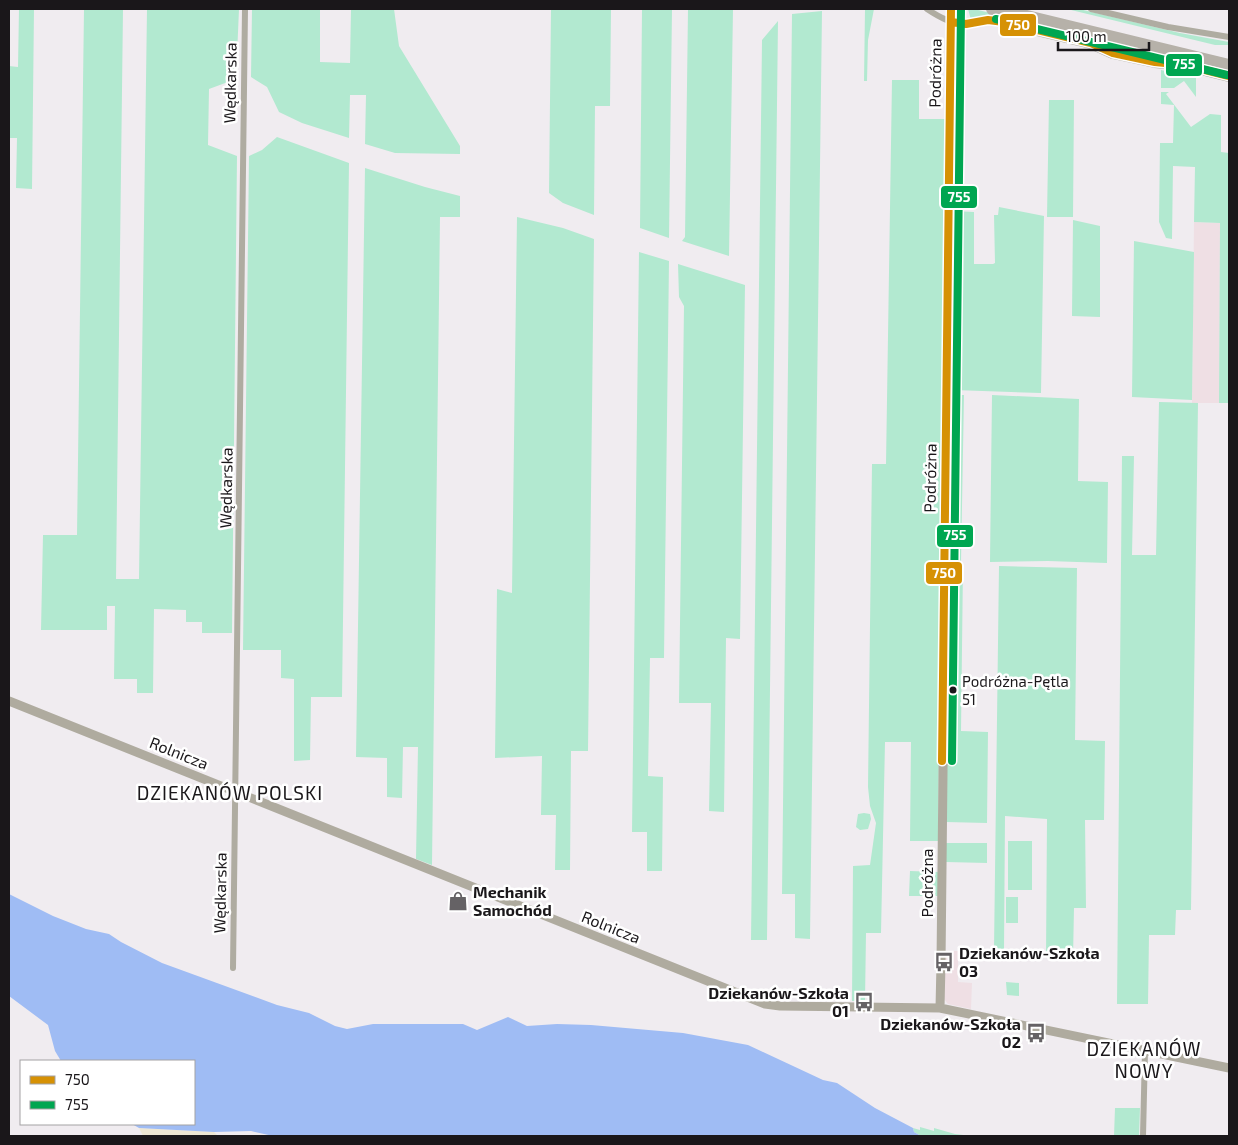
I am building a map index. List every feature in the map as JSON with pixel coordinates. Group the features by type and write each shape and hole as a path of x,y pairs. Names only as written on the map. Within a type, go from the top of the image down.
{"highway":[{"path":"992,9 1004,22 1091,43 1113,53 1155,62 1185,65 1229,76"},
{"path":"998,9 1019,12 1229,65"}],"street":[{"name":"Wędkarska","path":"233,968 244,9"},
{"path":"927,9 946,21 951,22 966,24 988,20 1004,22"},
{"name":"Podróżna","path":"940,1008 942,963 951,9"},
{"path":"1091,9 1168,27 1229,37"},
{"name":"Rolnicza","path":"9,701 765,1004 780,1006 940,1008 1229,1068"},
{"path":"1143,1136 1145,1051"}],"shaded area":[{"path":"1194,222 1220,223 1219,403 1192,403"},
{"path":"945,951 958,951 958,982 972,983 971,1009 948,1004 944,999"}],"green space":[{"path":"19,9 34,9 32,189 16,188 17,138 9,138 9,66 18,67"},
{"path":"84,9 123,9 116,579 139,579 147,9 239,9 236,79 209,89 208,145 237,156 232,633 202,633 202,622 186,622 186,610 154,609 153,693 137,693 137,679 114,679 115,606 107,606 107,630 41,630 43,535 77,535"},
{"path":"252,9 320,9 320,62 350,63 351,9 394,9 399,46 460,146 460,154 395,153 365,144 366,95 350,95 349,138 302,123 279,112 267,87 251,77"},
{"path":"551,9 611,9 610,106 595,106 594,215 563,203 549,193"},
{"path":"642,9 672,9 669,238 640,228"},
{"path":"688,9 733,9 729,256 682,241 685,237"},
{"path":"865,9 874,9 868,40 867,81 864,81"},
{"path":"968,9 1130,47 1130,49 1137,51 1136,55 1000,18 971,20"},
{"path":"1067,9 1079,9 1180,33 1229,42 1228,45 1215,45"},
{"path":"822,11 810,939 795,938 795,894 782,894 792,14"},
{"path":"778,21 767,940 751,940 762,40"},
{"path":"1174,68 1196,74 1196,97 1184,81 1174,88 1161,88 1161,70 1174,73"},
{"path":"892,80 919,80 919,119 946,119 938,841 910,841 911,742 885,742 881,933 866,933 865,1001 852,1001 853,866 870,865 876,823 870,806 868,787 872,464 886,464"},
{"path":"1161,92 1169,92 1166,94 1191,127 1210,114 1221,115 1221,152 1229,153 1229,403 1219,403 1220,223 1194,222 1195,167 1173,166 1172,239 1166,238 1159,222 1160,143 1173,143 1174,105 1161,104"},
{"path":"1049,100 1074,100 1073,217 1047,217"},
{"path":"277,137 349,163 342,697 311,697 310,760 294,761 294,679 281,678 281,650 243,650 249,156 262,150"},
{"path":"365,168 460,196 460,217 440,217 432,865 416,859 418,747 403,747 402,798 387,797 387,758 356,757"},
{"path":"999,207 1044,216 1041,393 954,390 954,211 974,212 974,264 993,264 995,263 994,215 998,215"},
{"path":"517,217 563,228 594,239 588,751 571,751 570,870 555,870 556,815 541,815 542,756 495,758 497,589 512,593"},
{"path":"1073,220 1100,226 1100,317 1072,316"},
{"path":"1134,241 1194,252 1192,400 1132,397"},
{"path":"639,252 669,261 664,658 650,658 648,776 663,777 662,871 647,871 647,832 632,832"},
{"path":"678,264 745,285 740,639 726,638 724,812 709,811 711,703 679,703 684,306 679,297"},
{"path":"951,395 964,395 961,562 949,563"},
{"path":"992,395 1079,399 1078,481 1108,482 1107,563 990,562"},
{"path":"1159,402 1198,403 1191,910 1176,910 1175,935 1149,935 1148,1004 1117,1004 1122,456 1134,456 1132,555 1156,555"},
{"path":"949,566 963,566 961,731 988,732 987,823 946,822"},
{"path":"999,566 1077,568 1075,740 1105,741 1104,820 1085,820 1086,908 1074,908 1073,958 1046,957 1047,819 1005,816 1004,949 994,949"},
{"path":"858,814 870,814 871,819 868,829 860,830 856,827"},
{"path":"1008,841 1032,841 1032,890 1008,890"},
{"path":"946,843 987,843 987,863 946,862"},
{"path":"910,871 938,872 938,896 909,896"},
{"path":"1006,897 1018,897 1018,923 1006,923"},
{"path":"1006,982 1019,983 1019,996 1007,995"},
{"path":"1115,1108 1140,1108 1139,1136 1114,1136"},
{"path":"920,1127 934,1131 934,1128 955,1134 972,1136 921,1136 914,1132 913,1128 920,1130"}],"sand":[{"path":"139,1128 214,1132 218,1136 143,1136"}],"water":[{"path":"9,894 53,916 86,929 109,934 162,963 277,1005 309,1013 335,1026 347,1029 373,1024 463,1024 477,1030 508,1017 527,1026 557,1024 591,1025 683,1033 748,1045 823,1080 837,1083 875,1108 913,1128 914,1132 921,1136 273,1136 251,1131 214,1132 139,1128 134,1125 195,1125 195,1060 60,1060 55,1051 48,1025 9,996"}],"transit line":[{"name":"750","path":"942,761 951,9"},
{"name":"755","path":"952,761 961,9"},
{"name":"755","path":"996,19 1227,75"},
{"name":"750","path":"951,22 966,24 988,20 1004,22 1091,43 1113,53 1155,62 1185,65 1229,76"}],"place":[{"name":"Podróżna-Pętla 51","path":"953,690"},
{"name":"Mechanik Samochód","path":"458,901"},
{"name":"Dziekanów-Szkoła 03","path":"944,962"},
{"name":"Dziekanów-Szkoła 01","path":"864,1002"},
{"name":"Dziekanów-Szkoła 02","path":"1036,1033"}],"district":[{"name":"DZIEKANÓW POLSKI","path":"230,793"},
{"name":"DZIEKANÓW NOWY","path":"1144,1060"}]}
